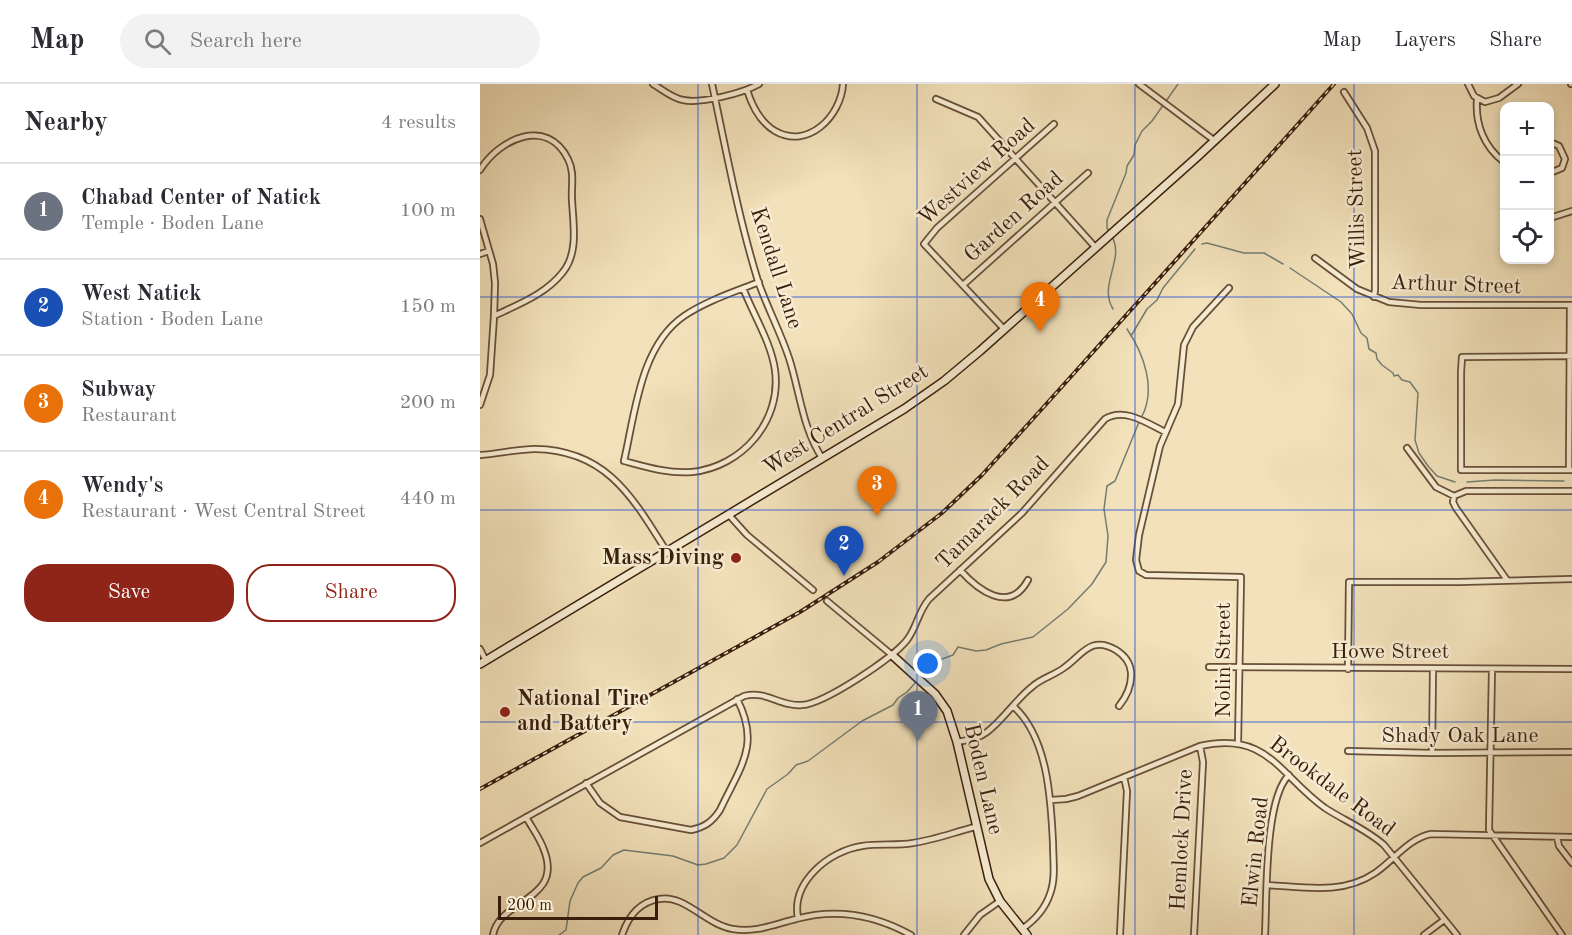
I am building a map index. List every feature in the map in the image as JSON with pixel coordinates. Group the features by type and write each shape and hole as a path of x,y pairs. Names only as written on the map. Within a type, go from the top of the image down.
{"main road":[{"name":"West Central Street","path":"483,663 928,393 1005,330 1275,84"},
{"name":"Boden Lane","path":"892,655 923,683 947,711 957,742 988,879 1000,901 1024,932"}],"street":[{"path":"653,84 682,100 697,101 747,90 759,84"},
{"name":"Kendall Lane","path":"712,84 741,221 759,282 789,358 806,427 822,458"},
{"path":"747,90 754,108 768,126 781,134 795,136 815,131 830,118 838,105 843,84"},
{"path":"1139,84 1215,141"},
{"path":"1468,84 1477,99 1485,102 1494,100 1518,84"},
{"name":"Willis Street","path":"1344,92 1367,128 1375,151 1376,279 1374,297"},
{"path":"936,99 978,117 1096,248"},
{"path":"1477,99 1477,115 1482,134 1500,158"},
{"name":"Westview Road","path":"963,285 924,244 938,228 1054,124"},
{"path":"480,170 494,151 506,143 521,137 536,135 545,137 563,151 570,162 573,177 574,241 571,257 565,270 541,293 494,316"},
{"path":"1554,144 1559,146 1565,159 1562,168 1554,172"},
{"name":"Garden Road","path":"963,285 1088,173"},
{"path":"1554,217 1572,211"},
{"path":"480,219 495,283 491,367 480,405"},
{"path":"480,254 489,251"},
{"name":"Arthur Street","path":"1315,258 1347,283 1389,302 1571,305"},
{"path":"743,288 768,346 775,369 773,404 760,432 745,450 731,460 702,470 667,471 624,461 646,368 663,336 689,313 743,288 759,282"},
{"path":"963,285 1005,330"},
{"path":"1165,432 1178,404 1182,352 1186,339 1209,308 1229,288"},
{"path":"1571,305 1571,356 1571,470 1461,470 1462,357 1571,356"},
{"name":"Tamarack Road","path":"737,699 759,694 795,705 809,704 828,696 892,655 912,634 924,604 1029,506 1100,422 1115,413 1134,418 1165,432"},
{"name":"Nolin Street","path":"1165,432 1139,535 1136,560 1139,571 1150,575 1241,577 1238,744"},
{"path":"1407,448 1436,487 1454,496 1466,491 1572,491"},
{"path":"480,455 544,450 568,453 591,462 611,475 625,489 640,508 667,552"},
{"path":"1454,496 1453,502 1456,508 1507,580"},
{"path":"729,515 747,535 813,590"},
{"path":"960,570 979,589 997,597 1016,594 1028,580"},
{"path":"1348,669 1349,582 1572,579"},
{"name":"Boden Lane","path":"827,601 892,655"},
{"path":"957,742 984,734 1033,686 1063,669 1083,650 1093,646 1103,645 1118,651 1129,664 1131,676 1129,690 1119,706"},
{"path":"480,649 483,663"},
{"name":"Howe Street","path":"1209,667 1572,669"},
{"path":"1432,753 1433,669"},
{"path":"1492,669 1489,826 1492,836 1562,935"},
{"path":"480,843 586,783 737,699 747,722 748,744 720,810 702,828 691,830 620,817 600,803 586,783"},
{"path":"1013,706 1033,732 1051,800 1053,885 1041,911 1024,932"},
{"name":"Brookdale Road","path":"1051,800 1072,798 1200,746 1222,743 1238,744 1267,756 1318,802 1374,836 1395,858 1456,935"},
{"name":"Hemlock Drive","path":"1194,935 1203,762 1200,746"},
{"name":"Shady Oak Lane","path":"1348,751 1572,752"},
{"name":"Elwin Road","path":"1265,935 1274,807 1280,786 1289,775"},
{"path":"1120,935 1127,791 1124,777"},
{"path":"493,935 499,919 532,897 541,886 546,874 547,862 544,849 526,817"},
{"path":"798,918 797,902 802,889 814,872 833,856 862,846 912,843 975,827"},
{"path":"1268,885 1319,888 1345,886 1369,877 1417,839 1426,835 1572,837"},
{"path":"1557,837 1559,846 1572,863"},
{"path":"622,935 628,920 637,909 649,902 664,898 678,901 711,922 734,929 763,929 798,918 823,914 854,915 883,922 911,935"},
{"path":"964,935 980,915 1000,901"},
{"path":"1424,935 1444,920"}],"waterway":[{"path":"1110,233 1107,220 1127,166 1134,155 1135,145 1142,131 1152,121 1178,84"},
{"path":"1112,237 1116,254 1108,291 1113,309"},
{"path":"1202,244 1207,243 1244,253 1264,253 1283,264"},
{"path":"1131,336 1147,309 1157,300 1163,288 1195,249"},
{"path":"1290,268 1341,302 1352,314 1361,333 1367,338 1369,349 1376,353 1382,365 1394,376 1398,375 1402,380 1410,382 1418,393 1415,440 1419,453 1437,476 1455,482"},
{"path":"1127,329 1139,350 1148,384 1146,407 1141,418"},
{"path":"921,676 931,663 953,655 958,647 976,651 986,650 1033,637 1068,609 1092,584 1106,562 1108,536 1104,509 1107,486 1115,481 1139,422"},
{"path":"1467,482 1564,481"},
{"path":"559,935 566,930 570,901 578,883 583,877 601,868 613,855 624,850 673,856 698,865 724,858 737,845 767,789 788,774 796,765 808,761 862,721 893,705 916,682"}],"railway":[{"path":"480,789 800,612 878,562 942,513 982,475 1334,84"}],"place":[{"name":"Wendy's","path":"1040,332"},
{"name":"Subway","path":"877,516"},
{"name":"Mass Diving","path":"736,558"},
{"name":"West Natick","path":"844,576"},
{"name":"National Tire and Battery","path":"505,712"},
{"name":"Chabad Center of Natick","path":"918,741"}]}
